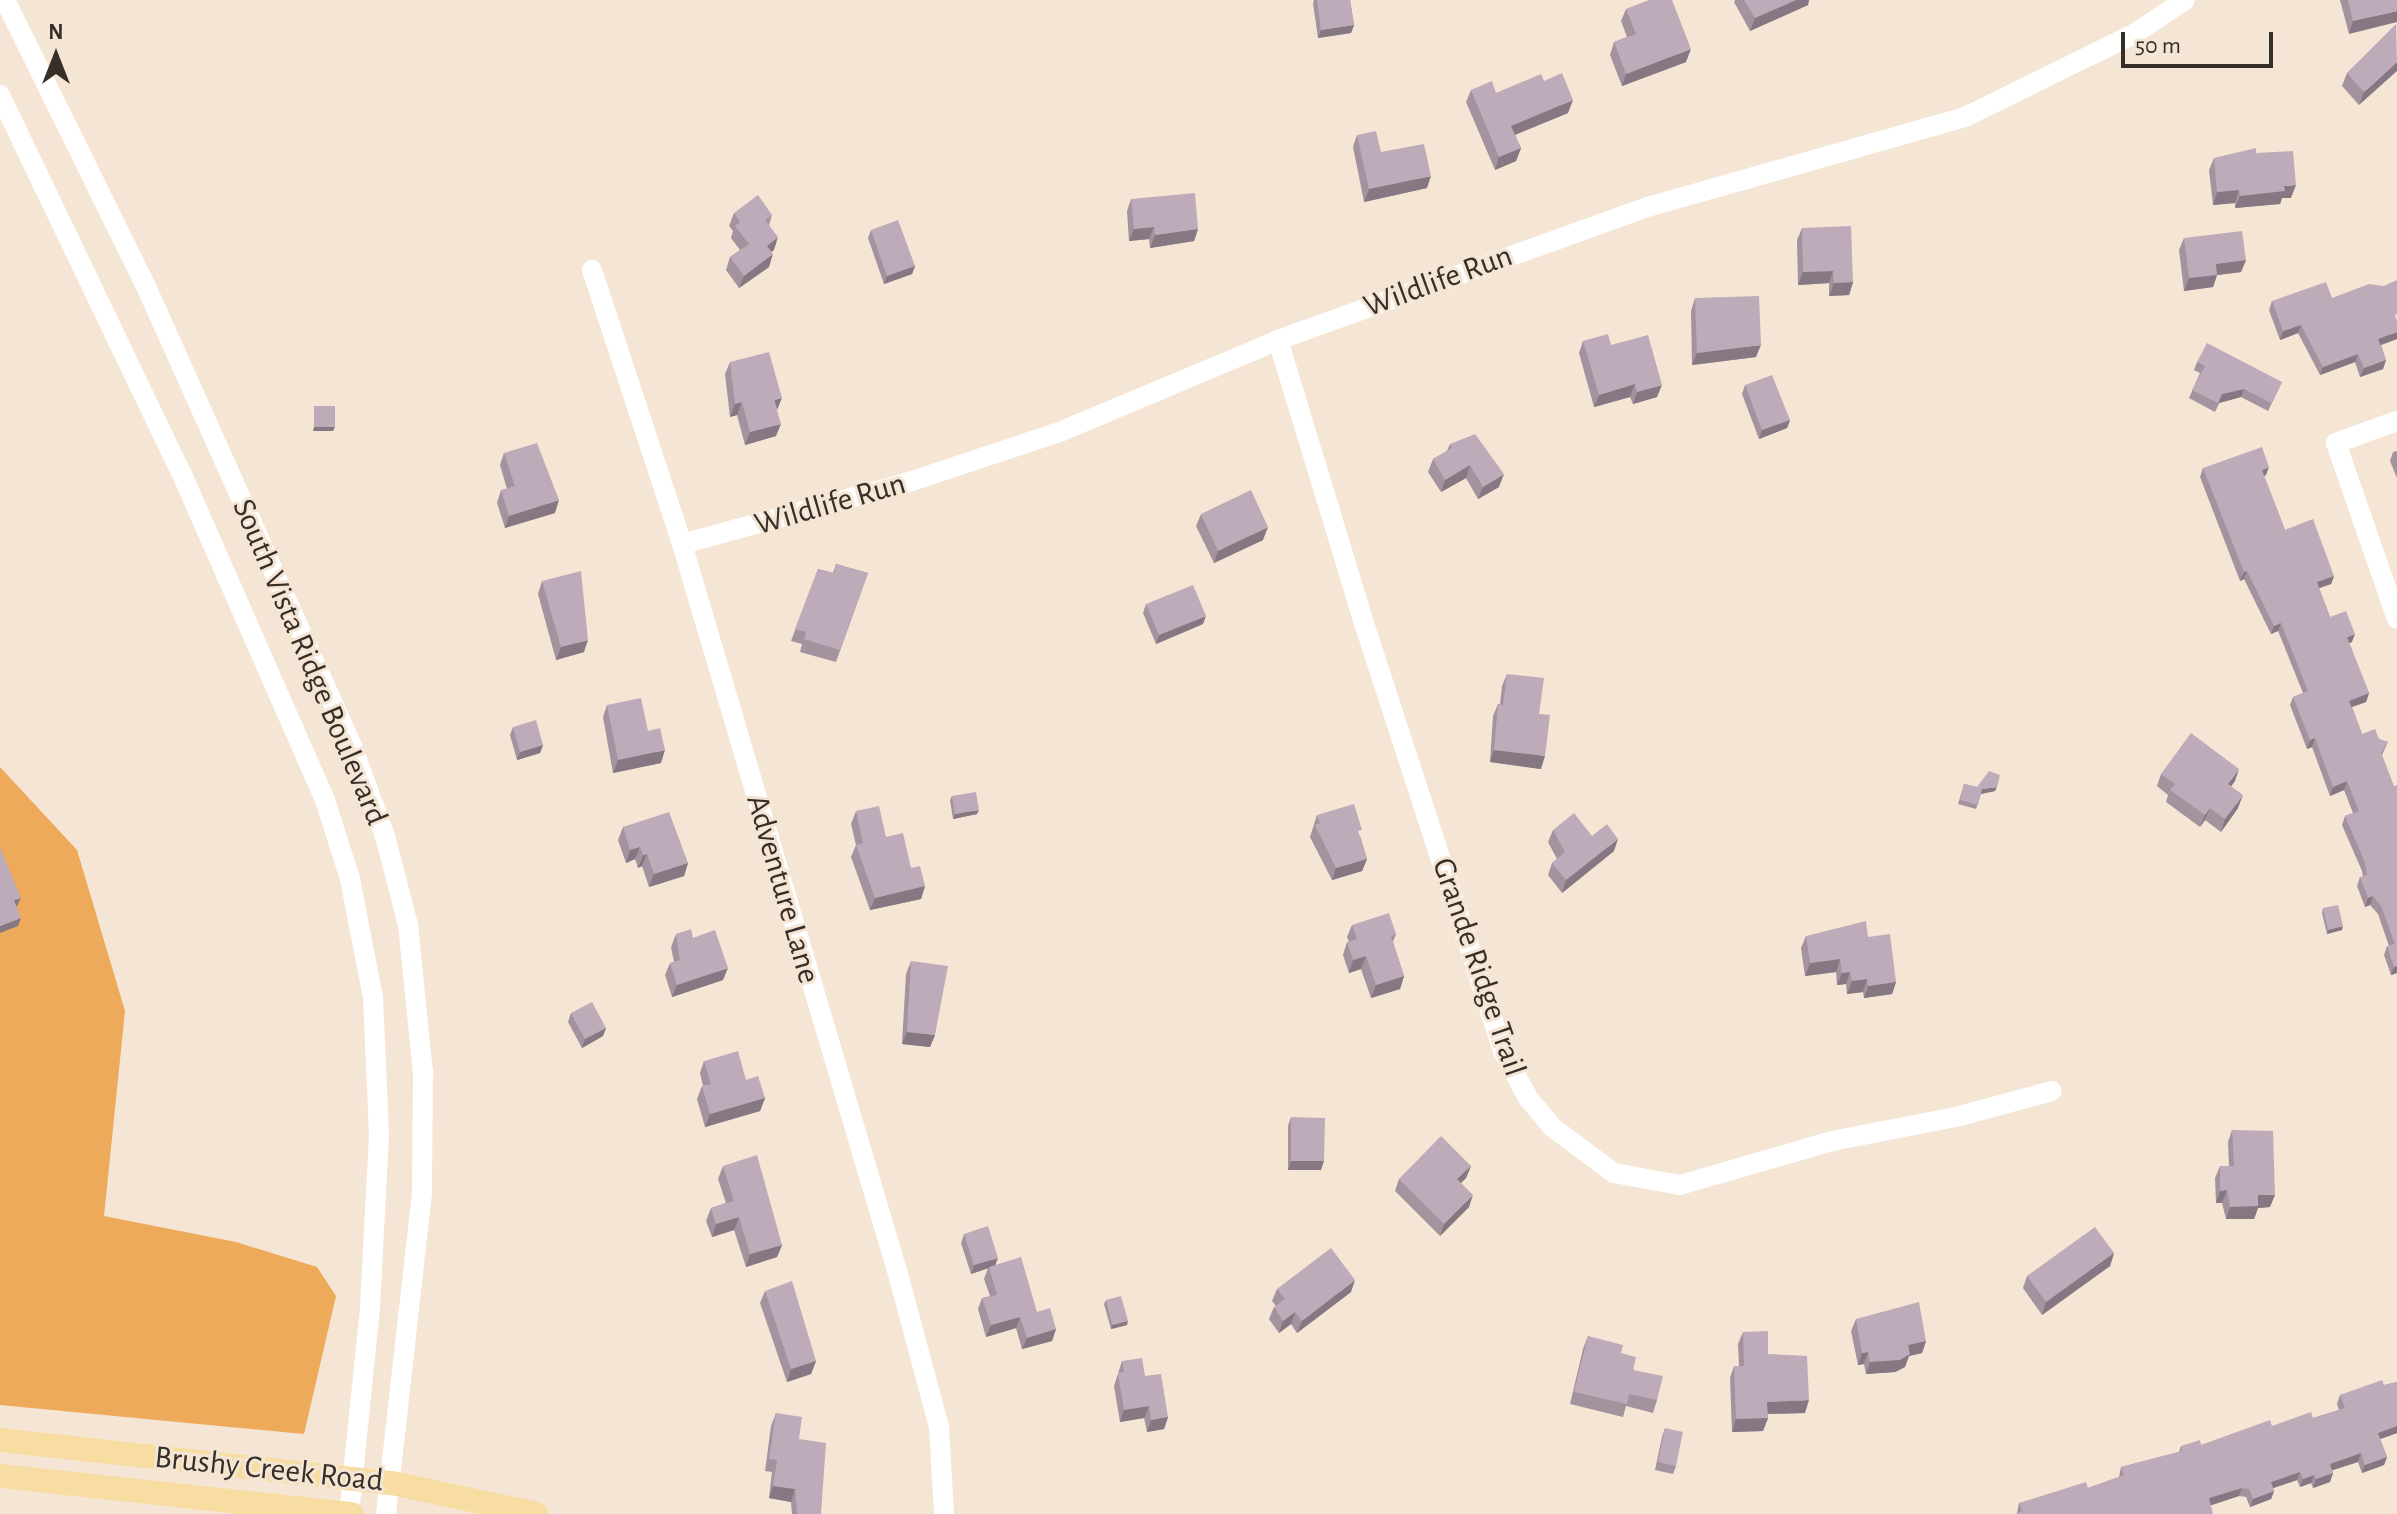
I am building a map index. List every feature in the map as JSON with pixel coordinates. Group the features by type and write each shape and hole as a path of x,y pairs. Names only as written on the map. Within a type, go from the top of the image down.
{"main road":[{"name":"Brushy Creek Road","path":"0,1440 392,1483 536,1514"},
{"name":"Brushy Creek Road","path":"0,1476 350,1514"}],"street":[{"name":"South Vista Ridge Boulevard","path":"5,0 144,282 352,746 404,910 423,1072 422,1193 392,1483 386,1514"},
{"name":"Wildlife Run","path":"682,544 906,483 1062,431 1278,340 1651,206 1965,117 2134,34 2185,0"},
{"name":"South Vista Ridge Boulevard","path":"0,95 181,472 325,800 350,879 373,997 379,1135 350,1514"},
{"name":"Adventure Lane","path":"592,270 682,544 902,1290 939,1427 944,1514"},
{"name":"Grande Ridge Trail","path":"1278,340 1365,629 1504,1053 1528,1098 1552,1127 1614,1173 1680,1185 1832,1141 1956,1117 2052,1091"},
{"path":"2397,421 2336,443 2397,619"}],"shaded area":[{"path":"0,767 77,850 125,1011 104,1216 236,1242 317,1267 336,1296 304,1434 0,1405"}],"building":[{"path":"1317,0 1350,0 1354,25 1321,30"},
{"path":"1649,0 1672,0 1691,49 1626,74 1614,42 1636,34 1626,9"},
{"path":"1744,0 1796,0 1755,18"},
{"path":"2348,0 2397,0 2397,11 2353,21"},
{"path":"2396,24 2397,62 2364,92 2347,73"},
{"path":"1562,73 1573,100 1511,126 1521,148 1499,157 1471,90 1492,81 1496,93 1541,74 1544,81"},
{"path":"1376,131 1381,152 1424,144 1431,176 1369,189 1357,135"},
{"path":"2256,148 2256,153 2293,151 2296,185 2284,186 2285,191 2240,196 2239,190 2217,192 2214,158"},
{"path":"1195,193 1198,229 1155,235 1154,227 1134,229 1131,199"},
{"path":"758,195 772,215 765,220 778,237 767,246 773,254 744,276 730,257 749,244 735,226 740,222 734,213"},
{"path":"898,220 915,266 887,276 871,230"},
{"path":"1851,226 1853,282 1834,283 1833,271 1803,272 1802,228"},
{"path":"2242,231 2246,260 2216,264 2217,275 2189,278 2184,238"},
{"path":"2397,280 2397,332 2378,339 2386,360 2364,368 2358,354 2323,367 2301,325 2283,331 2272,301 2326,282 2332,298 2369,284 2384,286"},
{"path":"1759,296 1761,345 1697,353 1695,298"},
{"path":"1608,334 1611,345 1648,335 1662,385 1637,392 1635,384 1599,395 1583,341"},
{"path":"2207,343 2282,382 2271,403 2244,389 2222,394 2218,403 2192,390 2205,366 2197,362"},
{"path":"769,352 782,398 774,400 781,424 750,432 742,402 735,404 730,362"},
{"path":"1772,375 1790,420 1762,430 1745,385"},
{"path":"314,406 335,406 335,427 314,427"},
{"path":"1475,434 1504,474 1483,487 1470,465 1445,480 1433,459 1452,448 1450,444"},
{"path":"537,443 559,500 509,516 501,490 515,486 504,453"},
{"path":"2262,447 2269,467 2262,470 2285,530 2313,519 2334,576 2317,582 2330,617 2346,611 2355,634 2347,637 2369,693 2349,701 2362,734 2375,729 2379,739 2388,742 2381,753 2394,787 2397,785 2397,966 2394,967 2387,946 2395,944 2381,906 2373,896 2368,898 2360,877 2367,875 2365,863 2345,816 2359,811 2347,781 2333,787 2315,738 2310,740 2293,697 2308,691 2281,623 2274,626 2247,571 2244,572 2203,468"},
{"path":"1251,490 1268,527 1218,551 1201,514"},
{"path":"836,564 868,573 840,650 804,639 806,632 795,629 818,569 834,573"},
{"path":"581,571 588,640 561,647 542,581"},
{"path":"1193,585 1206,616 1159,635 1146,604"},
{"path":"1507,674 1544,678 1539,714 1550,715 1545,756 1494,750 1498,704 1503,705"},
{"path":"641,698 648,731 660,728 665,750 618,760 607,705"},
{"path":"536,720 543,745 520,752 513,727"},
{"path":"2191,733 2239,769 2228,784 2243,795 2225,819 2210,808 2205,815 2170,790 2175,784 2161,774"},
{"path":"1989,771 2000,775 1997,787 1982,789 1978,805 1960,800 1964,784 1977,787"},
{"path":"976,792 979,810 955,814 952,796"},
{"path":"1354,804 1367,859 1336,868 1315,825 1320,823 1317,815"},
{"path":"879,806 886,837 903,833 911,868 920,866 925,886 875,898 856,845 863,843 856,811"},
{"path":"669,812 688,863 654,874 647,854 643,855 640,847 630,850 623,827"},
{"path":"1574,813 1592,836 1607,824 1618,839 1566,880 1552,863 1565,852 1553,830"},
{"path":"0,847 21,898 14,900 21,918 0,926"},
{"path":"2338,905 2343,926 2328,930 2323,908"},
{"path":"1389,913 1396,934 1391,936 1404,976 1376,985 1366,956 1353,960 1347,942 1357,939 1352,925"},
{"path":"1866,921 1868,937 1890,934 1896,982 1868,986 1867,979 1852,981 1850,972 1842,973 1840,959 1810,963 1806,936"},
{"path":"691,929 693,938 715,930 728,968 677,985 670,963 680,960 676,934"},
{"path":"911,961 948,966 935,1035 907,1032"},
{"path":"592,1002 606,1028 585,1039 571,1013"},
{"path":"738,1051 746,1080 758,1076 765,1098 710,1114 702,1086 711,1084 704,1061"},
{"path":"1291,1117 1325,1118 1324,1161 1291,1161"},
{"path":"2232,1130 2273,1131 2275,1195 2258,1195 2258,1206 2230,1207 2227,1190 2220,1191 2220,1166 2234,1166"},
{"path":"1441,1136 1471,1166 1457,1179 1473,1195 1444,1224 1399,1179"},
{"path":"757,1155 782,1245 750,1254 739,1217 716,1224 711,1208 734,1201 723,1166"},
{"path":"988,1226 998,1258 974,1265 964,1234"},
{"path":"2095,1227 2114,1253 2046,1302 2027,1276"},
{"path":"1331,1248 1355,1280 1302,1321 1295,1312 1283,1321 1274,1307 1285,1299 1277,1289"},
{"path":"1021,1257 1037,1312 1050,1308 1056,1329 1027,1338 1020,1317 991,1325 982,1298 997,1295 989,1267"},
{"path":"792,1281 816,1361 791,1369 765,1291"},
{"path":"1121,1296 1128,1321 1112,1325 1106,1300"},
{"path":"1919,1302 1926,1341 1908,1345 1910,1354 1900,1360 1870,1362 1868,1352 1862,1353 1856,1319"},
{"path":"1768,1331 1768,1354 1807,1356 1809,1400 1767,1402 1768,1418 1736,1419 1734,1366 1744,1366 1743,1332"},
{"path":"1588,1336 1623,1345 1621,1353 1636,1357 1633,1370 1663,1376 1657,1400 1629,1394 1627,1404 1574,1392"},
{"path":"1142,1358 1145,1376 1161,1374 1168,1417 1151,1420 1149,1406 1124,1410 1118,1373 1124,1372 1122,1361"},
{"path":"2382,1380 2384,1385 2397,1382 2397,1426 2378,1433 2387,1457 2365,1465 2361,1453 2330,1464 2333,1473 2316,1479 2314,1475 2303,1479 2300,1472 2271,1482 2274,1491 2253,1499 2249,1489 2242,1488 2209,1498 2213,1514 2015,1514 2022,1511 2019,1503 2086,1482 2088,1488 2124,1475 2121,1467 2182,1451 2181,1446 2200,1440 2201,1445 2270,1420 2272,1426 2311,1412 2313,1418 2345,1408 2340,1395"},
{"path":"776,1413 802,1417 799,1439 826,1443 821,1514 797,1514 795,1489 773,1486 777,1460 769,1459"},
{"path":"1665,1428 1683,1432 1676,1466 1658,1462"}]}
